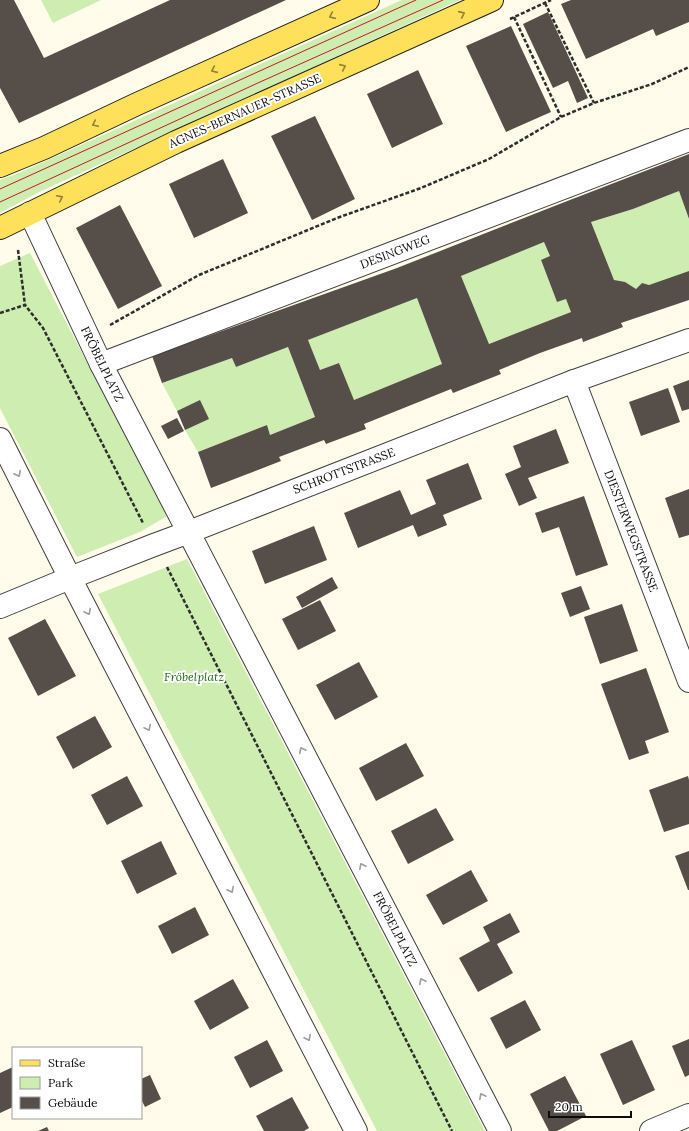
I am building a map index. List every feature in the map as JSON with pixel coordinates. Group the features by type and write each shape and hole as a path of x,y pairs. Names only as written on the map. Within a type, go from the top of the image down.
{"main road":[{"path":"0,165 44,148 144,101 368,0"},
{"name":"AGNES-BERNAUER-STRASSE","path":"0,228 176,142 492,0"}],"street":[{"name":"DESINGWEG","path":"101,364 689,140"},
{"name":"FRÖBELPLATZ","path":"30,213 101,364 500,1131"},
{"name":"SCHROTTSTRASSE","path":"0,607 70,578 574,381 689,340"},
{"name":"DIESTERWEGSTRASSE","path":"574,381 689,681"},
{"path":"0,439 70,578 356,1131"},
{"path":"651,1131 689,1115"}],"path":[{"path":"545,3 594,103"},
{"path":"514,17 561,117"},
{"path":"104,329 199,275 337,218 421,188 489,159 561,117 594,103 652,84 689,66"},
{"path":"18,244 25,305 43,328 154,545 165,562 452,1131"},
{"path":"0,313 25,305"}],"green space":[{"path":"41,0 101,0 53,23"},
{"path":"402,0 460,0 39,192 0,213 0,180 19,173"},
{"path":"679,191 689,220 689,271 649,285 642,283 636,289 614,280 591,222 633,209"},
{"path":"544,242 550,256 541,261 557,302 566,299 571,312 489,344 461,276"},
{"path":"30,253 167,516 140,532 77,557 0,408 0,266"},
{"path":"417,298 442,364 354,400 339,363 320,370 308,340"},
{"path":"288,347 315,417 270,435 267,425 198,452 185,430 208,419 200,401 177,411 162,383 232,358 236,367"},
{"name":"Fröbelplatz","path":"187,559 485,1131 377,1131 98,594"}],"building":[{"path":"0,0 14,0 44,58 170,0 286,0 19,123 0,88"},
{"path":"571,0 689,0 689,22 656,36 653,29 586,59 561,4"},
{"path":"548,12 588,98 577,103 568,81 553,88 523,24"},
{"path":"511,26 551,112 506,132 466,46"},
{"path":"418,70 443,124 392,148 367,94"},
{"path":"315,116 355,199 312,220 271,136"},
{"path":"689,154 689,219 679,191 633,209 591,222 614,280 625,282 636,289 642,283 649,285 689,271 689,300 621,323 623,327 583,342 582,338 540,353 499,370 501,374 453,393 451,389 364,424 366,429 326,444 324,440 279,457 281,461 211,488 198,452 267,425 270,435 315,417 288,347 236,367 232,358 162,383 152,356 397,268","holes":["544,242 550,256 541,260 557,302 566,299 571,312 489,344 461,276","417,298 442,364 354,400 339,363 320,370 308,340"]},
{"path":"223,159 248,213 194,238 169,184"},
{"path":"120,205 162,286 118,309 76,228"},
{"path":"689,380 689,409 682,411 673,386"},
{"path":"668,388 680,422 641,436 629,402"},
{"path":"200,400 209,419 185,430 177,411"},
{"path":"177,418 184,431 168,439 161,426"},
{"path":"556,429 569,463 528,478 537,498 519,506 505,474 521,467 513,446"},
{"path":"468,463 482,499 443,515 447,525 418,537 413,525 358,548 344,513 400,490 411,515 436,504 426,480"},
{"path":"689,489 689,535 679,538 665,498"},
{"path":"584,496 608,565 576,576 559,527 542,533 535,513"},
{"path":"314,526 327,560 265,584 252,551"},
{"path":"332,577 338,588 302,608 296,597"},
{"path":"581,586 590,609 570,617 561,593"},
{"path":"320,600 336,631 298,650 282,619"},
{"path":"622,604 638,651 600,664 584,617"},
{"path":"45,619 76,676 38,696 8,638"},
{"path":"359,662 378,697 335,720 316,685"},
{"path":"646,668 669,732 645,741 649,753 629,760 601,684"},
{"path":"95,716 112,747 73,769 56,737"},
{"path":"406,743 424,776 376,801 359,768"},
{"path":"127,776 143,806 107,825 91,795"},
{"path":"688,776 689,824 664,832 649,790"},
{"path":"436,808 454,840 408,864 391,831"},
{"path":"161,841 177,874 137,894 121,861"},
{"path":"689,851 689,890 688,890 675,856"},
{"path":"471,870 488,901 443,925 426,895"},
{"path":"195,907 209,935 172,954 158,926"},
{"path":"510,913 520,932 497,944 513,973 478,992 459,958 490,941 483,927"},
{"path":"233,979 249,1008 210,1030 194,1001"},
{"path":"525,1000 541,1030 506,1049 490,1018"},
{"path":"689,1039 689,1075 685,1077 672,1046"},
{"path":"267,1040 283,1071 250,1088 234,1057"},
{"path":"632,1040 655,1090 623,1105 600,1054"},
{"path":"12,1067 12,1107 0,1113 0,1073"},
{"path":"150,1075 161,1099 145,1107 142,1101 142,1079"},
{"path":"565,1076 586,1116 557,1131 549,1131 530,1094"},
{"path":"292,1097 309,1128 304,1131 264,1131 256,1116"},
{"path":"47,1127 49,1131 38,1131"}],"tram line":[{"path":"0,189 416,0"},
{"path":"0,202 260,82 443,0"}]}
